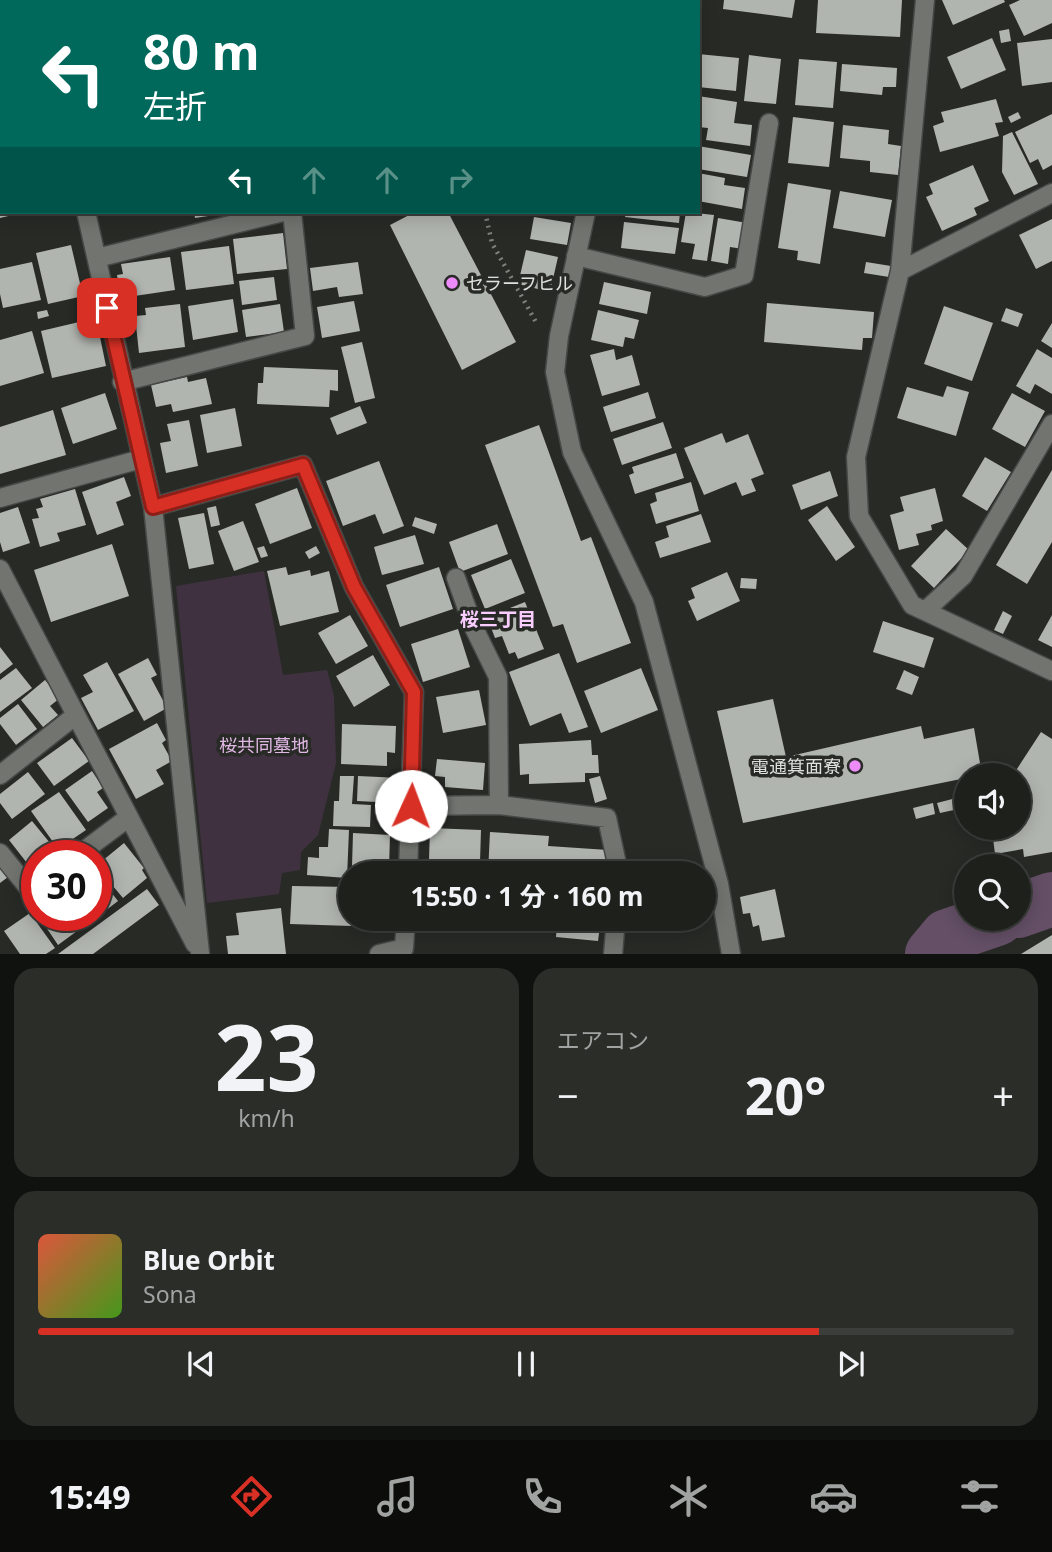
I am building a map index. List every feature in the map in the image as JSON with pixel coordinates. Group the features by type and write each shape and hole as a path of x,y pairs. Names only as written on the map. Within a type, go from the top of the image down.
{"street":[{"path":"925,0 900,271 856,457 859,516 912,605 1052,671"},
{"path":"576,256 705,288 744,275 769,123"},
{"path":"900,271 1052,193"},
{"path":"86,214 122,382 153,507 200,953"},
{"path":"97,258 275,214"},
{"path":"122,382 305,335 292,214"},
{"path":"586,214 559,336 555,372 572,452 644,603 719,884 731,954"},
{"path":"925,611 963,576 1052,424"},
{"path":"0,498 141,459"},
{"path":"153,507 303,465 354,587 414,692 409,861"},
{"path":"0,569 200,953"},
{"path":"456,578 474,628 498,677 499,805"},
{"path":"0,775 76,715"},
{"path":"411,806 499,805 607,818 617,861"},
{"path":"98,840 129,817"},
{"path":"0,853 21,879"},
{"path":"379,954 404,948 405,931"},
{"path":"613,954 615,931"}],"path":[{"path":"485,214 492,243 536,323 542,330 559,336"}],"green space":[{"name":"桜共同墓地","path":"264,571 283,675 327,670 334,696 336,763 318,835 301,852 300,870 282,873 279,894 207,903 176,586"}],"building":[{"path":"724,0 795,0 792,18 723,9"},
{"path":"818,0 902,0 900,37 816,33"},
{"path":"942,0 1004,0 1005,2 953,25"},
{"path":"1020,0 1052,0 1052,23 1024,36 1009,5"},
{"path":"1009,29 1011,41 1001,43 999,31"},
{"path":"992,38 1006,70 961,89 947,57"},
{"path":"1052,39 1052,82 1022,86 1017,43"},
{"path":"700,54 739,58 736,91 700,87"},
{"path":"749,55 781,59 776,104 744,101"},
{"path":"799,59 837,62 833,108 795,105"},
{"path":"842,64 897,68 896,87 883,87 882,95 840,91"},
{"path":"700,96 737,102 734,123 752,125 750,146 706,140 708,128 700,127"},
{"path":"996,99 1003,122 995,123 999,136 940,152 933,126 944,122 941,112"},
{"path":"1018,112 1021,118 1011,123 1008,117"},
{"path":"1052,114 1052,165 1043,170 1038,159 1030,163 1015,132"},
{"path":"793,117 834,122 829,167 788,163"},
{"path":"843,125 889,130 888,144 901,146 898,175 870,172 870,161 840,158"},
{"path":"1012,132 1038,184 1014,195 1002,172 1003,136"},
{"path":"700,146 751,155 747,177 700,169"},
{"path":"973,165 989,201 974,208 977,215 942,231 926,197 933,194 929,184"},
{"path":"700,173 725,178 724,185 745,188 742,209 700,201"},
{"path":"788,183 831,190 820,264 797,260 798,251 778,248"},
{"path":"840,191 892,200 885,237 833,228"},
{"path":"0,214 17,214 0,218"},
{"path":"194,214 221,214 195,218"},
{"name":"セラーフヒル","path":"411,214 449,214 516,342 462,370 390,225"},
{"path":"626,214 680,214 679,223 625,217"},
{"path":"686,214 714,215 707,261 692,259 695,244 681,242"},
{"path":"534,217 571,223 567,245 530,239"},
{"path":"718,218 747,223 743,249 730,247 728,264 711,261"},
{"path":"1052,219 1052,261 1036,269 1019,235"},
{"path":"624,222 679,228 675,254 621,248"},
{"path":"283,233 287,269 237,274 233,239"},
{"path":"71,245 83,296 48,304 36,253"},
{"path":"229,246 234,284 186,290 181,252"},
{"path":"526,250 558,257 550,292 518,284"},
{"path":"170,257 175,290 121,298 117,275 123,274 121,264"},
{"path":"32,262 41,300 3,308 0,269"},
{"path":"358,262 363,294 339,297 337,287 313,291 310,268"},
{"path":"866,262 891,266 889,277 864,273"},
{"path":"274,277 277,300 242,305 239,281"},
{"path":"604,282 651,292 647,314 599,304"},
{"path":"233,299 238,332 193,340 188,306"},
{"path":"354,301 360,331 322,338 317,307"},
{"path":"767,303 874,312 872,338 863,338 862,350 764,342"},
{"path":"180,304 185,347 139,353 135,316 146,315 145,308"},
{"path":"280,304 284,332 246,337 242,310"},
{"path":"944,306 993,323 972,381 924,364"},
{"path":"1006,308 1023,314 1018,327 1001,321"},
{"path":"47,310 49,316 38,319 37,312"},
{"path":"598,310 639,320 634,339 625,337 623,347 591,340"},
{"path":"96,318 106,366 52,378 41,331"},
{"path":"1052,323 1052,348 1041,341"},
{"path":"32,331 44,373 0,386 0,340"},
{"path":"362,342 375,398 355,403 341,347"},
{"path":"614,349 616,360 632,355 640,385 602,396 590,355"},
{"path":"1037,349 1052,358 1052,394 1035,384 1030,394 1016,386"},
{"path":"264,367 338,370 338,391 330,390 329,407 257,404 258,383 263,383"},
{"path":"187,377 188,382 206,378 212,404 173,412 171,404 156,407 151,385"},
{"path":"947,386 969,392 956,436 897,418 907,387 943,397"},
{"path":"648,392 656,418 611,432 603,407"},
{"path":"105,393 117,429 73,444 61,408"},
{"path":"1012,393 1045,411 1025,447 992,429"},
{"path":"360,406 367,423 337,435 330,418"},
{"path":"235,408 242,446 207,453 200,415"},
{"path":"53,410 66,455 0,474 0,427"},
{"path":"189,420 198,466 166,473 160,443 171,441 167,424"},
{"path":"663,422 672,448 622,465 613,439"},
{"path":"539,425 581,541 591,537 631,643 577,663 563,624 553,627 485,445"},
{"path":"722,433 726,443 748,434 764,474 751,479 756,491 742,496 736,482 704,495 684,448"},
{"path":"676,453 684,478 635,494 629,475 634,473 632,467"},
{"path":"985,457 1011,472 987,511 962,496"},
{"path":"379,461 404,526 383,534 375,514 343,526 326,481"},
{"path":"1052,470 1052,542 1027,584 996,565"},
{"path":"830,471 838,496 801,510 792,485"},
{"path":"124,477 131,496 116,502 124,525 97,535 82,492"},
{"path":"691,482 699,511 656,524 650,504 657,501 655,493"},
{"path":"297,488 312,528 270,544 255,504"},
{"path":"935,488 943,521 931,525 932,530 916,534 919,545 899,550 890,515 904,511 900,497"},
{"path":"75,489 86,525 57,533 60,541 40,547 32,519 39,518 36,509 43,507 40,499"},
{"path":"216,506 220,525 211,527 207,508"},
{"path":"827,506 855,547 836,561 808,520"},
{"path":"18,507 30,543 3,552 0,542 0,513"},
{"path":"204,513 214,564 189,569 178,518"},
{"path":"701,514 711,542 660,558 655,542 669,537 666,526"},
{"path":"415,517 437,524 434,534 412,526"},
{"path":"243,521 259,562 234,571 218,531"},
{"path":"497,524 508,554 460,572 449,542"},
{"path":"946,529 969,550 934,588 911,566"},
{"path":"415,535 424,564 382,575 374,547"},
{"path":"112,544 129,596 51,622 34,570"},
{"path":"264,546 268,556 261,558 257,548"},
{"path":"316,546 320,553 309,559 305,552"},
{"path":"511,559 525,593 485,609 471,575"},
{"path":"286,567 288,575 310,570 311,576 329,571 339,612 280,626 267,571"},
{"path":"439,567 453,609 400,627 386,585"},
{"path":"727,572 740,601 697,621 688,601 695,598 691,588"},
{"path":"741,578 757,579 756,589 740,588"},
{"path":"525,602 544,649 518,659 515,652 509,654 502,636 495,638 487,617"},
{"path":"1003,611 1012,616 1003,634 994,630"},
{"path":"350,615 368,646 336,664 318,633"},
{"path":"1052,615 1052,647 1038,640"},
{"path":"883,621 934,638 924,668 873,652"},
{"path":"458,629 470,667 423,682 411,644"},
{"path":"0,647 13,664 0,674"},
{"path":"559,653 588,727 569,733 561,713 530,726 509,672"},
{"path":"373,655 390,685 354,707 336,676"},
{"path":"148,658 157,675 151,678 167,708 144,721 118,674"},
{"path":"107,662 134,711 98,730 81,698 93,692 83,675"},
{"path":"16,668 32,688 0,712 0,680"},
{"path":"641,668 658,710 601,733 584,691"},
{"path":"904,670 919,677 912,695 896,689"},
{"path":"45,680 60,698 50,706 58,715 43,727 21,700"},
{"path":"479,690 486,725 443,733 436,697"},
{"name":"電通箕面寮","path":"773,699 786,757 921,726 924,739 974,728 980,763 954,763 954,780 743,823 717,711"},
{"path":"18,704 37,729 16,745 0,724 0,718"},
{"path":"157,723 166,740 162,743 172,761 156,770 164,784 136,799 109,749"},
{"path":"342,724 396,726 395,753 387,752 387,766 341,764"},
{"path":"1041,732 1052,739 1052,852 1031,856 1024,854 1023,849 995,854 993,840 1031,840 1031,763 1021,763"},
{"path":"72,738 89,761 54,786 37,763"},
{"path":"591,740 592,755 598,755 599,773 585,773 585,782 529,784 529,774 520,775 519,744"},
{"path":"437,759 485,763 483,790 445,787 445,777 435,776"},
{"path":"92,771 103,788 97,792 108,808 88,822 65,790"},
{"path":"28,772 45,794 12,819 0,803 0,794"},
{"path":"340,776 354,776 352,804 371,805 370,827 333,826 334,801 339,801"},
{"path":"358,776 401,778 399,810 376,809 377,802 357,801"},
{"path":"600,776 607,799 595,803 589,779"},
{"path":"59,792 86,830 71,840 52,840 31,811"},
{"path":"954,799 954,810 940,813 937,803"},
{"path":"933,803 935,814 916,819 913,808"},
{"path":"32,821 48,840 21,840 21,855 9,840"},
{"path":"430,828 481,830 480,861 429,860"},
{"path":"329,829 349,830 348,861 338,861 338,877 307,875 308,857 319,858 319,847 328,847"},
{"path":"490,832 549,836 548,846 608,850 608,861 489,861"},
{"path":"353,833 390,835 389,861 352,861"},
{"path":"124,843 144,868 142,870 147,878 123,898 112,885 112,853"},
{"path":"0,866 8,877 0,883"},
{"path":"292,886 338,887 338,926 290,924"},
{"path":"147,889 159,905 93,954 58,954 89,931 112,931 112,915"},
{"path":"775,889 785,937 762,941 759,925 753,927 750,913 743,914 740,897"},
{"path":"112,893 118,901 112,906"},
{"path":"281,908 286,954 228,954 226,936 239,935 236,913"},
{"path":"21,919 21,931 43,931 55,948 46,954 20,954 4,931"},
{"path":"49,931 77,931 58,945"},
{"path":"556,931 599,931 598,941 556,937"},
{"path":"1052,935 1052,954 1021,954"}],"waterway":[{"path":"1031,906 1052,899"},
{"path":"932,954 947,936 962,931"}],"place":[{"name":"セラーフヒル","path":"452,283"},
{"name":"電通箕面寮","path":"855,766"}],"district":[{"name":"桜三丁目","path":"498,619"}],"route":[{"path":"107,308 153,507 303,465 354,587 414,692 411,806"}]}
